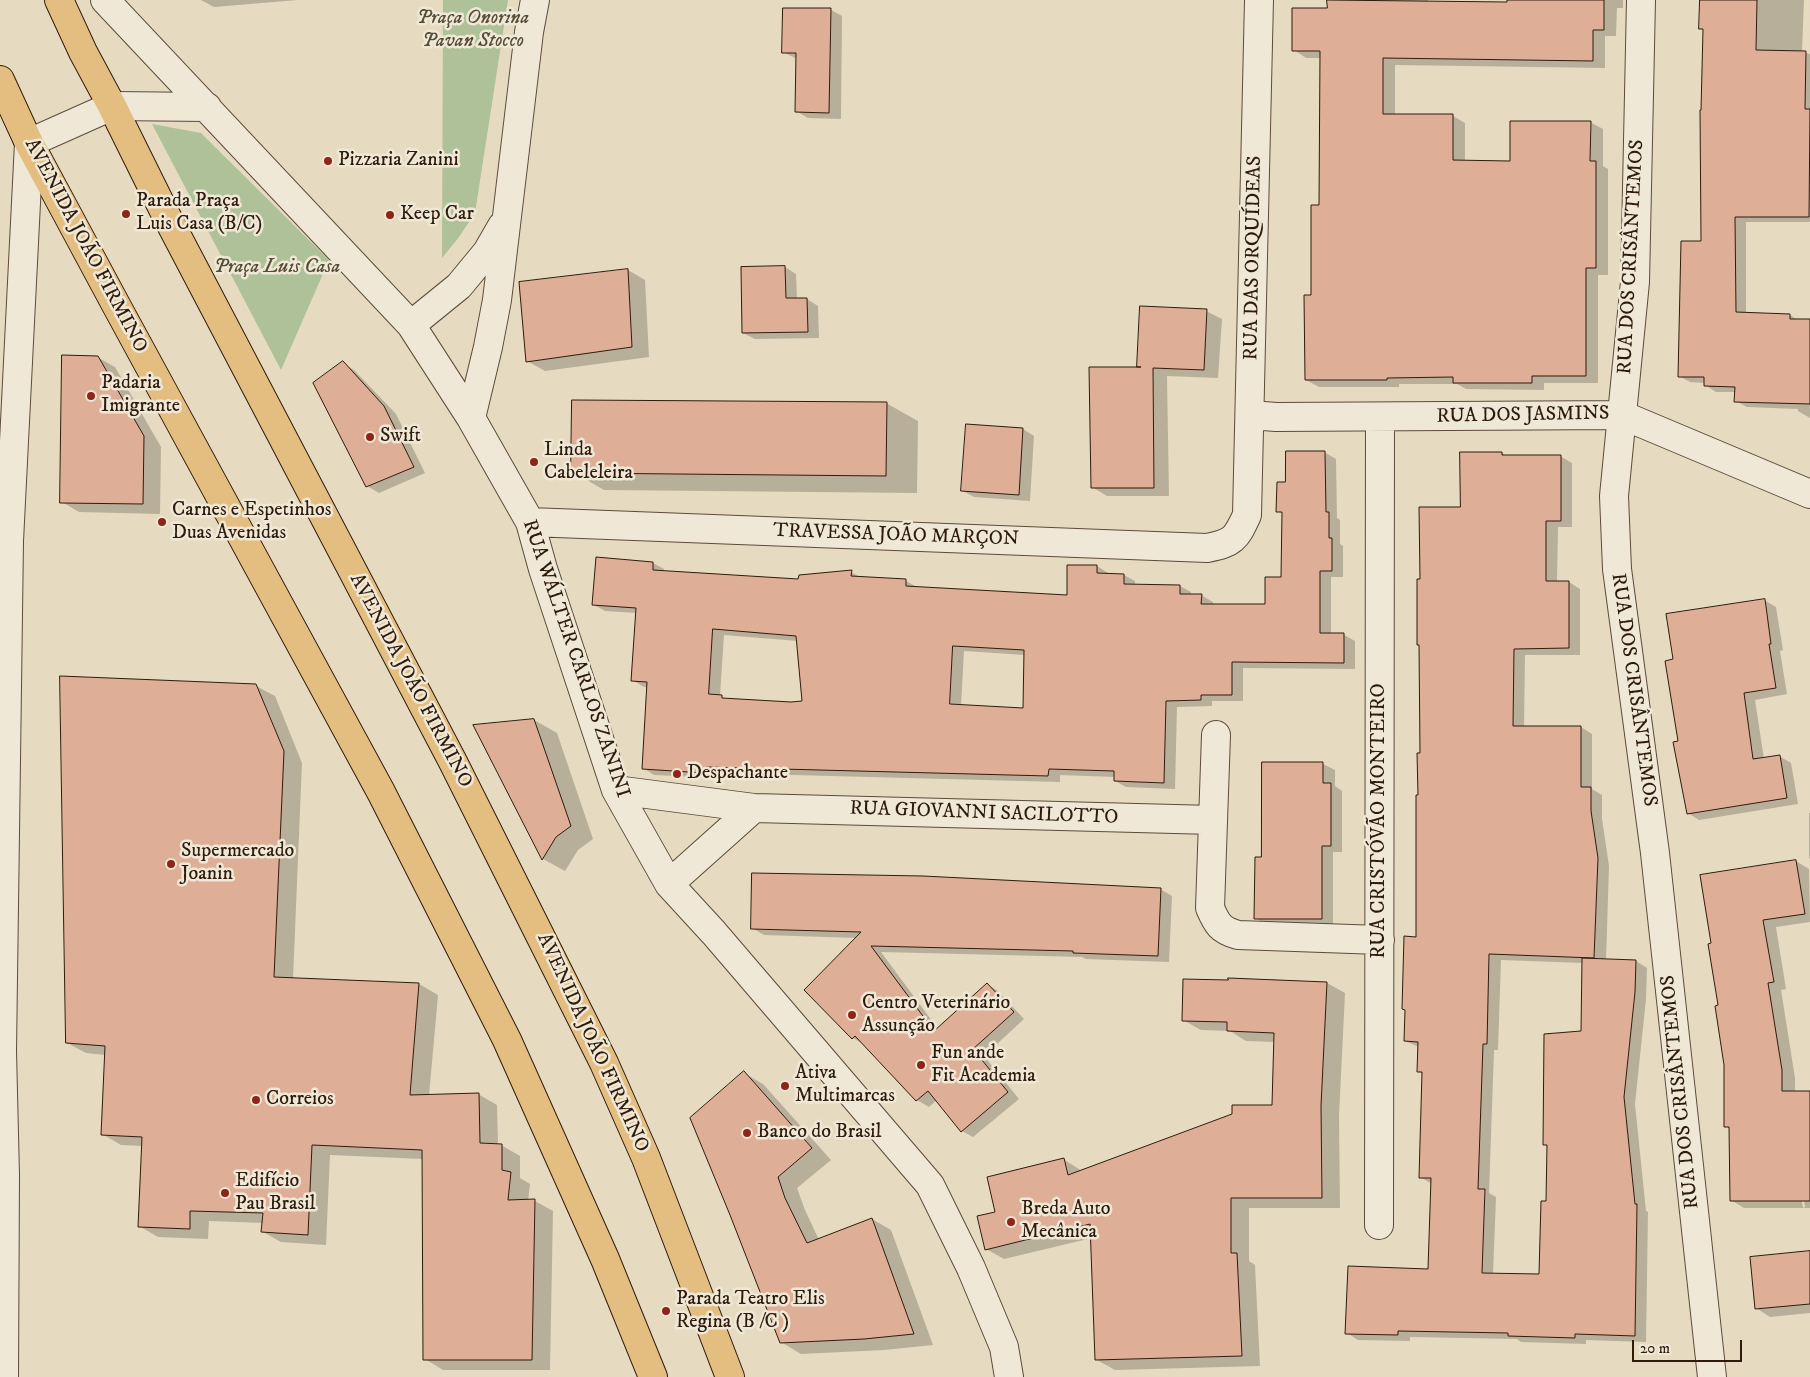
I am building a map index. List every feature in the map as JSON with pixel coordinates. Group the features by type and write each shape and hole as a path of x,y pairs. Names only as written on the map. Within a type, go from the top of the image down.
{"main road":[{"name":"AVENIDA JOÃO FIRMINO","path":"59,0 83,52 167,217 453,762 604,1063 646,1158 730,1377"},
{"name":"AVENIDA JOÃO FIRMINO","path":"0,80 29,143 381,792 507,1040 605,1260 653,1377"}],"street":[{"name":"RUA WÁLTER CARLOS ZANINI","path":"104,0 411,325 471,418 530,522 543,569 616,790 669,884 721,941 930,1185 970,1268 1004,1347 1009,1377"},
{"path":"471,418 497,300 529,32 535,0"},
{"name":"RUA DAS ORQUÍDEAS","path":"1247,515 1259,0"},
{"name":"RUA DOS CRISÂNTEMOS","path":"1642,0 1635,282 1614,496 1617,569 1656,853 1712,1377"},
{"path":"4,1377 2,1050 5,541 29,143 112,106 207,107"},
{"path":"411,325 459,286 488,252 507,217"},
{"name":"RUA DOS JASMINS","path":"1250,415 1276,417 1622,415 1810,494"},
{"name":"RUA CRISTÓVÃO MONTEIRO","path":"1379,1225 1380,417"},
{"name":"TRAVESSA JOÃO MARÇON","path":"530,522 1207,548 1224,545 1238,535 1247,515"},
{"path":"1216,734 1210,908 1216,922 1226,932 1238,936 1380,940"},
{"name":"RUA GIOVANNI SACILOTTO","path":"616,790 754,808 1213,820"},
{"path":"669,884 754,808"}],"green space":[{"name":"Praça Onorina Pavan Stocco","path":"443,0 508,0 475,213 442,258"},
{"name":"Praça Luis Casa","path":"152,124 201,133 329,260 281,370"}],"building":[{"path":"1327,0 1507,2 1507,0 1604,0 1604,30 1593,30 1593,61 1383,58 1383,114 1453,114 1453,160 1510,161 1510,121 1591,121 1590,161 1596,161 1596,268 1586,268 1586,376 1532,376 1532,383 1453,383 1453,377 1387,378 1387,380 1305,380 1304,295 1311,295 1311,205 1319,205 1320,51 1292,51 1292,8 1327,8"},
{"path":"1700,0 1757,0 1756,50 1806,51 1805,109 1810,109 1809,217 1735,217 1736,312 1790,314 1790,319 1810,319 1810,404 1734,402 1735,387 1704,386 1704,377 1678,377 1681,241 1701,241 1700,110 1703,29 1699,29"},
{"path":"783,8 831,8 829,113 795,112 796,53 782,53"},
{"path":"785,266 786,298 807,298 808,332 742,333 741,267"},
{"path":"628,269 632,347 526,362 519,282"},
{"path":"1140,306 1207,309 1204,370 1153,368 1154,488 1091,488 1089,367 1137,367"},
{"name":"Padaria Imigrante","path":"62,355 98,356 144,436 143,504 60,503"},
{"name":"Swift","path":"343,361 384,406 414,467 366,487 313,383"},
{"path":"572,400 887,402 886,476 571,473"},
{"path":"966,424 1023,428 1019,495 961,491"},
{"path":"1286,451 1325,451 1326,512 1329,512 1329,538 1332,538 1332,571 1320,571 1320,633 1344,633 1344,663 1232,662 1232,695 1201,695 1201,700 1166,701 1164,783 1114,781 1114,771 1049,769 1048,776 705,767 705,773 642,769 647,682 631,681 636,608 592,605 596,557 653,562 653,570 798,579 799,575 852,570 851,576 906,579 906,586 1067,595 1067,565 1097,565 1097,573 1124,574 1124,584 1180,585 1180,594 1202,594 1201,604 1265,604 1265,577 1281,577 1282,512 1276,512 1277,482 1285,482","holes":["713,629 796,636 802,701 722,698 722,695 709,694","953,646 1024,650 1023,708 950,704"]},
{"path":"1460,452 1502,452 1502,455 1561,455 1561,521 1546,521 1546,581 1569,581 1569,648 1514,649 1513,726 1581,726 1581,787 1591,787 1591,811 1598,858 1594,958 1489,954 1487,1044 1483,1044 1478,1189 1485,1189 1482,1273 1539,1274 1541,1201 1546,1201 1547,1145 1543,1145 1544,1034 1581,1031 1582,958 1636,960 1635,992 1624,1097 1635,1204 1637,1204 1635,1336 1575,1334 1575,1338 1508,1336 1508,1333 1398,1331 1398,1335 1345,1334 1348,1266 1428,1269 1431,1178 1419,1178 1422,1072 1417,1072 1418,1042 1404,1041 1405,1010 1402,1009 1404,936 1416,937 1416,795 1418,795 1417,753 1420,753 1419,645 1417,645 1417,579 1420,579 1419,507 1460,507"},
{"path":"1765,599 1771,644 1769,644 1776,688 1744,693 1753,759 1780,755 1787,798 1687,814 1673,742 1678,741 1665,661 1673,659 1666,614"},
{"path":"60,676 256,684 284,751 274,977 419,983 410,1095 479,1093 480,1143 502,1144 502,1170 511,1172 508,1200 535,1199 532,1360 423,1360 422,1150 312,1145 308,1235 261,1232 263,1213 190,1211 190,1229 138,1227 142,1137 101,1135 105,1046 66,1043"},
{"path":"534,719 571,826 556,837 542,860 473,725"},
{"path":"1262,762 1323,762 1323,783 1331,783 1331,846 1322,846 1322,919 1254,919 1255,857 1261,857"},
{"path":"1796,860 1805,914 1763,920 1774,982 1768,983 1782,1070 1782,1091 1810,1091 1810,1201 1730,1201 1729,1127 1724,1127 1724,1065 1715,1006 1718,1005 1708,944 1711,943 1700,875"},
{"path":"752,873 923,876 1161,888 1158,956 1073,953 1073,951 871,946 934,1031 987,983 1014,1012 973,1049 1008,1092 961,1132 928,1091 916,1101 855,1036 852,1039 804,990 861,932 751,929"},
{"path":"1228,978 1327,982 1321,1106 1322,1198 1231,1198 1231,1253 1237,1253 1242,1356 1095,1360 1090,1224 985,1250 977,1216 995,1212 987,1177 1064,1158 1068,1175 1232,1114 1232,1105 1272,1105 1274,1033 1227,1031 1227,1022 1182,1021 1183,979 1228,980"},
{"path":"744,1071 812,1148 778,1177 785,1198 807,1243 872,1218 914,1334 864,1339 780,1343 690,1118"},
{"path":"1810,1251 1810,1304 1755,1309 1750,1257"}],"place":[{"name":"Pizzaria Zanini","path":"328,161"},
{"name":"Parada Praça Luis Casa (B/C)","path":"126,214"},
{"name":"Keep Car","path":"390,215"},
{"name":"Padaria Imigrante","path":"91,396"},
{"name":"Swift","path":"370,437"},
{"name":"Linda Cabeleleira","path":"534,462"},
{"name":"Carnes e Espetinhos Duas Avenidas","path":"162,522"},
{"name":"Despachante","path":"677,774"},
{"name":"Supermercado Joanin","path":"171,864"},
{"name":"Centro Veterinário Assunção","path":"852,1015"},
{"name":"Fun ande Fit Academia","path":"921,1065"},
{"name":"Ativa Multimarcas","path":"785,1086"},
{"name":"Correios","path":"256,1100"},
{"name":"Banco do Brasil","path":"747,1133"},
{"name":"Edifício Pau Brasil","path":"225,1193"},
{"name":"Breda Auto Mecânica","path":"1011,1222"},
{"name":"Parada Teatro Elis Regina (B /C )","path":"666,1311"}]}
